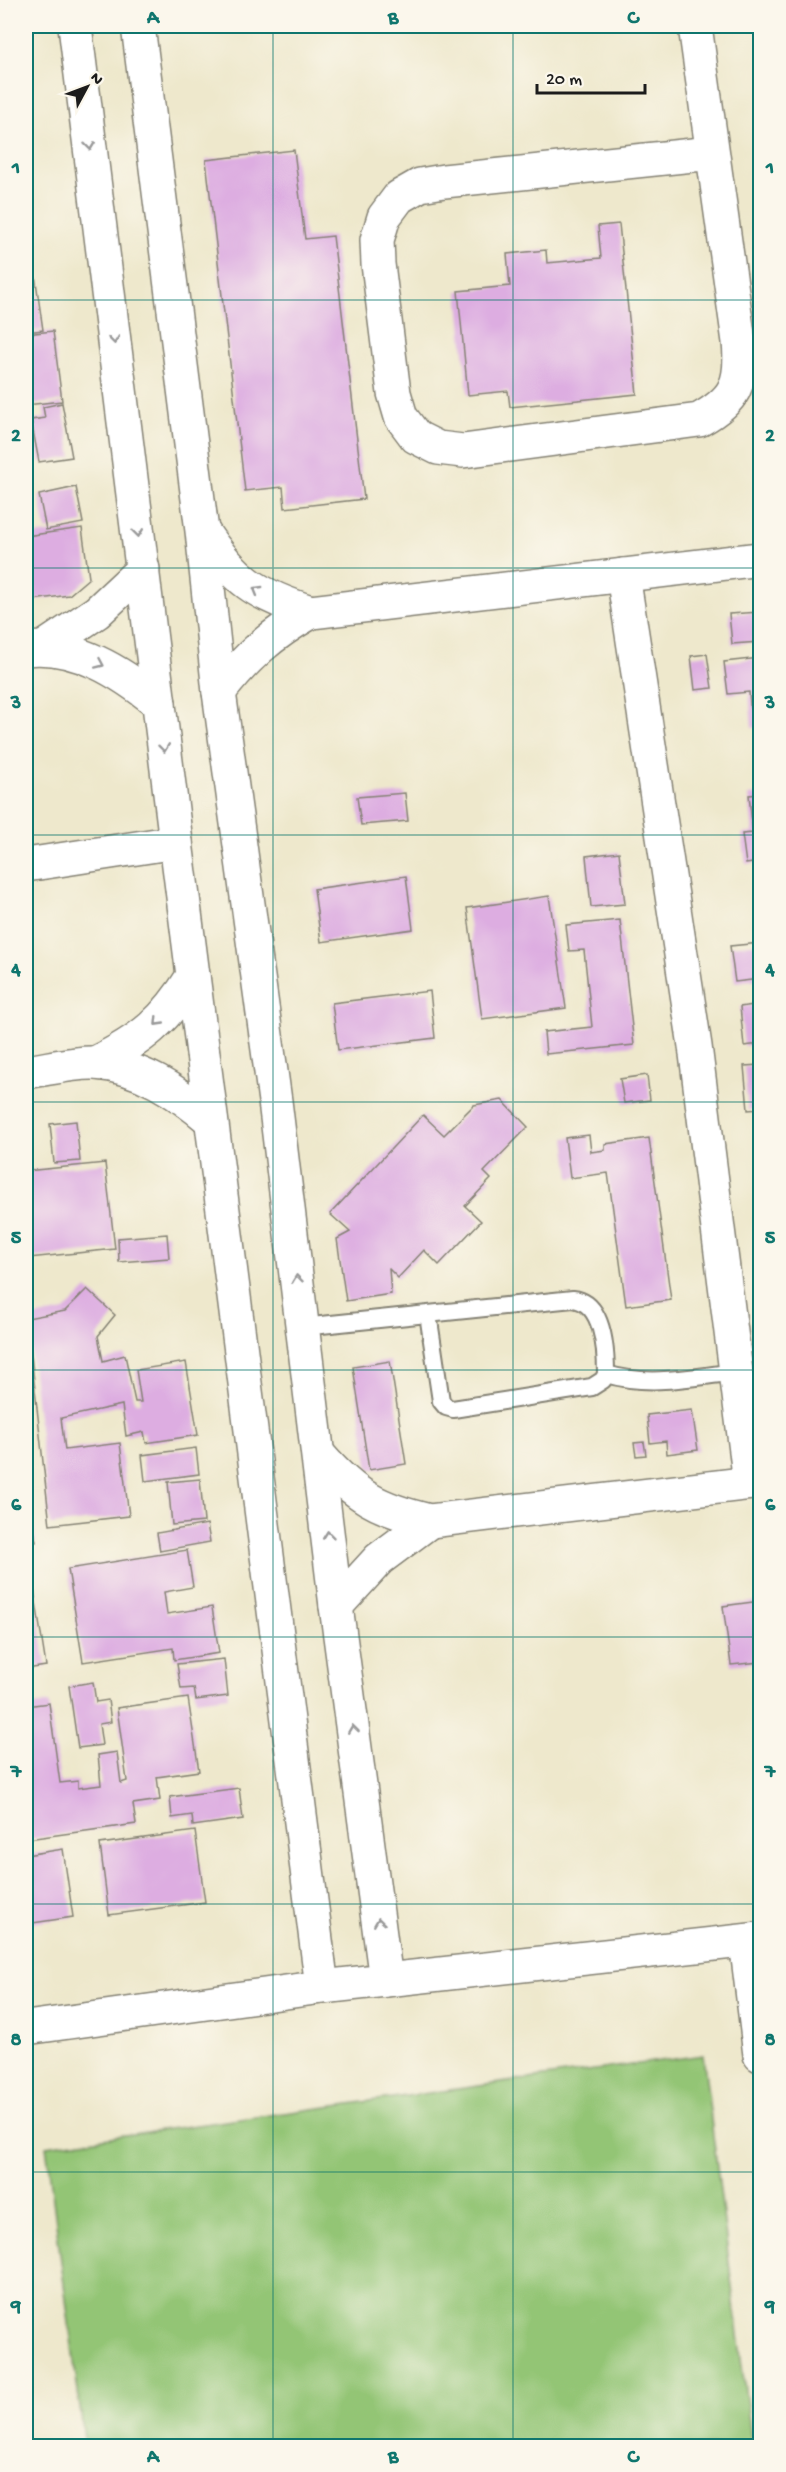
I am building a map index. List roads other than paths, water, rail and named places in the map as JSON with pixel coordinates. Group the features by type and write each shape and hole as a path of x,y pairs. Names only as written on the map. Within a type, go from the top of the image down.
{"street":[{"path":"75,26 322,1987"},
{"path":"138,26 202,531 219,692 274,1089 302,1327 320,1456 336,1606 386,1980"},
{"path":"695,26 741,366 734,389 720,408 699,420 464,451 438,448 416,436 401,417 394,393 378,264 377,240 384,217 399,197 420,185 444,181 712,153"},
{"path":"202,531 221,560 247,584 278,602 311,612"},
{"path":"219,692 260,646 284,627 311,612 760,559"},
{"path":"35,648 96,612 143,569"},
{"path":"320,1456 341,1481 368,1500 398,1514 430,1521 755,1483 736,1372 695,1046 623,575"},
{"path":"35,648 76,654 106,667 134,683 159,704"},
{"path":"26,865 176,842"},
{"path":"26,1072 94,1063 125,1048 152,1028 175,1004 193,976"},
{"path":"94,1063 127,1070 158,1082 186,1098 211,1120"},
{"path":"336,1606 379,1559 430,1521"},
{"path":"26,2028 322,1987 753,1940 760,2055"}],"lane":[{"path":"302,1327 428,1314 581,1300 595,1312 599,1320 606,1374 598,1384 592,1387 453,1409 446,1407 441,1401 428,1314"},
{"path":"606,1374 638,1382 655,1382 736,1372"}]}
